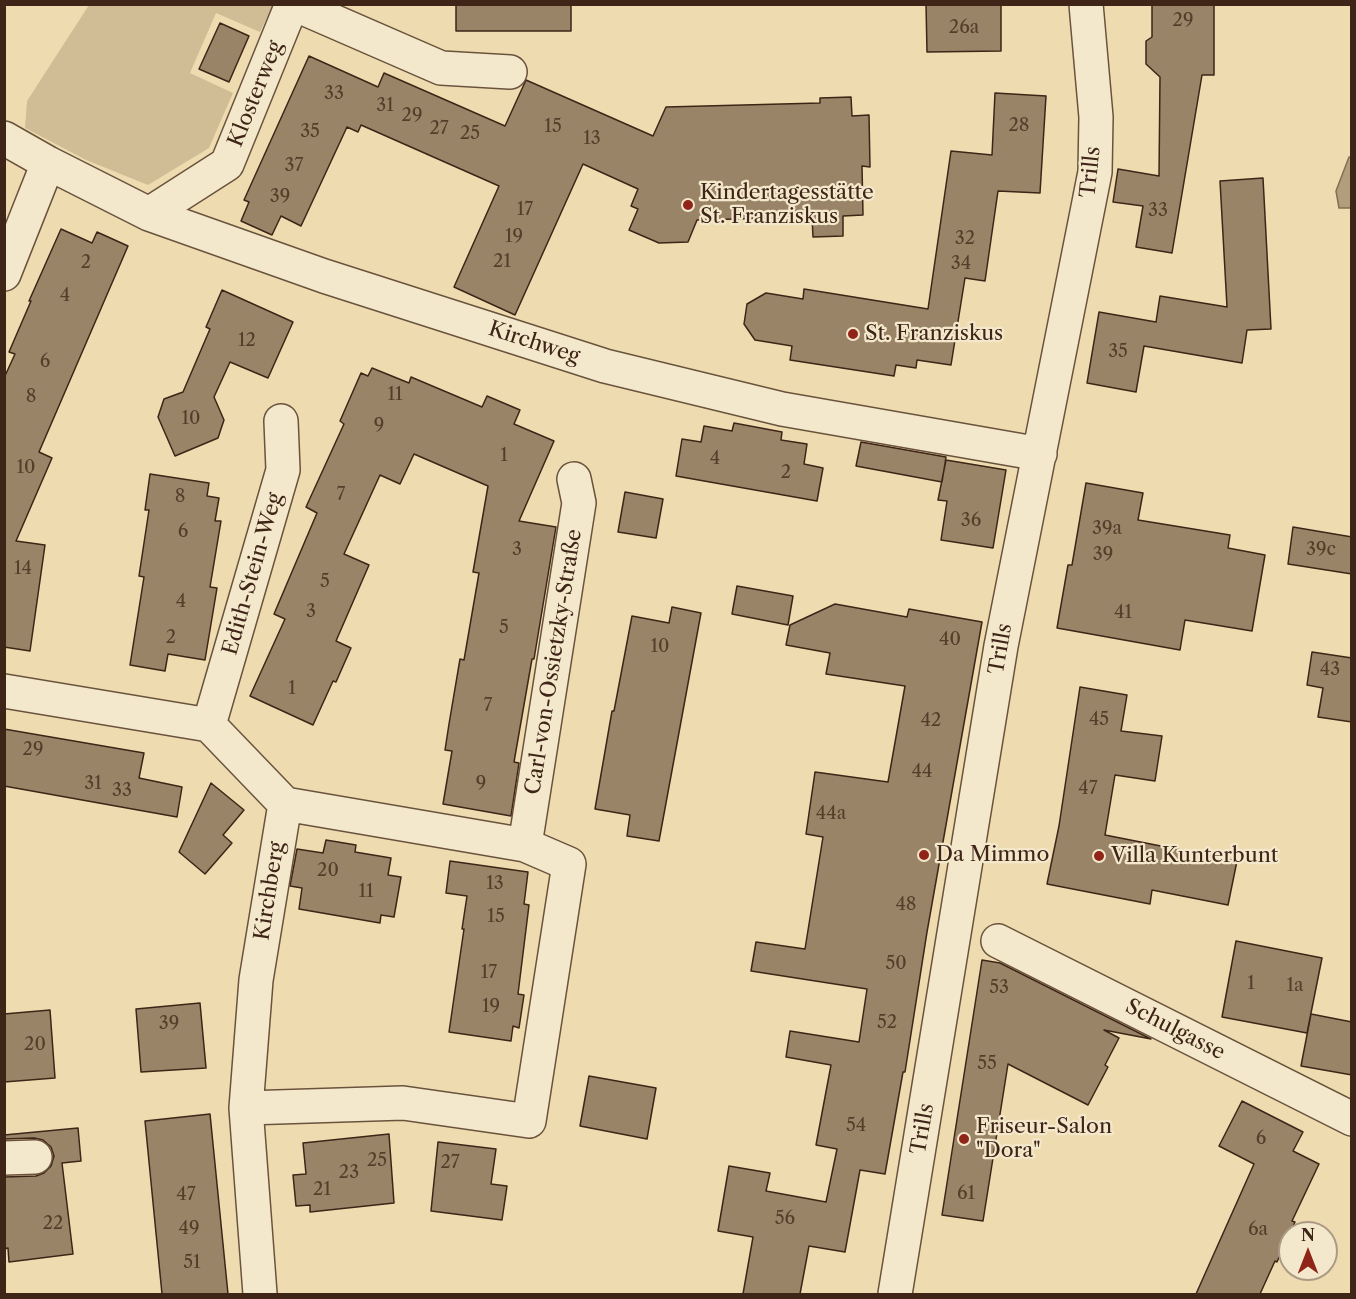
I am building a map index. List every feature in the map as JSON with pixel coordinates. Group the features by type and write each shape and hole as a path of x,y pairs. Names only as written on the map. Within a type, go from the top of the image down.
{"street":[{"path":"293,4 441,68 510,72"},
{"name":"Klosterweg","path":"149,213 227,164 293,4"},
{"name":"Trills","path":"895,1294 1001,646 1095,172 1096,117 1086,4"},
{"name":"Kirchweg","path":"4,138 48,163 149,213 324,276 605,366 782,409 1040,454"},
{"path":"4,274 48,163"},
{"name":"Edith-Stein-Weg","path":"209,724 284,470 281,422"},
{"name":"Carl-von-Ossietzky-Straße","path":"525,845 579,503 574,479"},
{"path":"4,691 209,724 285,804 525,845 569,864 528,1120 403,1103 246,1108"},
{"name":"Kirchberg","path":"260,1294 246,1108 256,980 285,804"},
{"name":"Schulgasse","path":"998,941 1352,1119"}],"shaded area":[{"path":"89,5 273,5 260,32 216,13 190,73 233,93 209,148 148,185 86,160 25,128 27,101"},
{"path":"1349,157 1351,157 1351,208 1339,208 1336,191"}],"building":[{"path":"456,4 571,4 571,31 456,31"},
{"path":"926,4 1001,4 1001,51 927,52"},
{"path":"1152,4 1214,4 1214,75 1202,75 1172,253 1136,247 1143,206 1113,202 1118,169 1159,176 1160,77 1146,64 1146,41 1152,37"},
{"path":"220,23 249,36 229,82 199,69"},
{"path":"309,56 378,87 384,73 505,126 526,80 653,136 666,107 820,103 820,98 851,97 852,116 869,115 870,167 862,166 863,215 843,216 843,236 813,237 812,217 697,220 688,242 659,243 629,230 638,209 631,206 638,189 583,164 515,315 454,287 499,186 361,125 358,132 347,127 301,226 281,216 272,235 241,221 249,202 244,200"},
{"path":"995,93 1046,96 1040,193 998,191 985,281 965,278 951,365 917,360 916,368 896,365 894,376 790,360 792,346 755,340 744,324 747,304 766,293 803,299 804,289 928,309 951,151 992,155"},
{"path":"1263,178 1271,329 1247,330 1242,363 1144,346 1136,392 1087,383 1099,312 1156,322 1160,296 1227,307 1220,181"},
{"path":"61,229 92,243 97,232 128,246 39,452 52,458 16,541 45,545 30,651 4,647 4,378 15,354 9,352"},
{"path":"222,290 293,322 268,378 230,362 214,397 224,420 218,438 175,456 158,417 164,399 183,392 210,329 206,327"},
{"path":"372,368 409,383 411,377 482,407 487,396 520,410 514,424 554,441 519,521 556,527 514,762 519,763 511,816 443,804 452,751 445,750 460,659 464,660 479,573 473,572 488,486 414,454 400,484 380,475 344,554 369,565 336,641 351,648 313,725 250,696 285,619 274,614 317,513 306,507 344,424 340,421 361,373 368,376"},
{"path":"734,423 782,432 781,440 807,444 804,464 823,468 817,501 676,476 682,439 701,442 704,426 732,431"},
{"path":"861,442 946,457 942,482 856,466"},
{"path":"946,460 1006,470 993,548 941,540 947,501 938,500"},
{"path":"150,474 209,483 207,496 219,498 215,521 221,521 210,587 217,588 205,660 168,654 165,671 130,665 144,577 139,576 149,510 145,510"},
{"path":"1086,483 1143,493 1138,520 1230,535 1228,548 1265,555 1252,631 1185,620 1180,650 1057,628 1068,565 1072,565"},
{"path":"625,492 663,499 656,538 618,532"},
{"path":"1293,527 1352,537 1352,574 1288,564"},
{"path":"737,586 793,596 788,625 732,614"},
{"path":"835,604 907,617 909,609 982,622 927,932 905,1072 903,1072 885,1174 860,1170 845,1252 809,1246 800,1294 743,1294 753,1237 718,1231 729,1166 770,1173 766,1191 826,1202 837,1149 816,1145 831,1065 786,1057 790,1031 859,1042 867,989 751,971 756,942 805,949 823,837 806,834 815,772 888,782 905,686 826,674 830,653 786,645 790,625"},
{"path":"672,607 701,613 659,841 627,836 630,815 595,809 632,616 669,623"},
{"path":"1312,652 1352,658 1352,722 1318,717 1323,688 1307,685"},
{"path":"1080,687 1127,695 1121,731 1162,736 1155,781 1115,775 1105,835 1237,861 1228,905 1152,890 1150,904 1047,884 1059,826"},
{"path":"4,729 144,753 139,778 182,787 177,817 4,786"},
{"path":"211,783 244,810 223,835 232,843 205,874 179,852"},
{"path":"326,840 356,845 355,852 391,858 388,875 401,877 394,917 381,915 380,923 299,909 302,888 290,886 297,849 323,853"},
{"path":"450,861 528,872 524,904 529,905 518,994 524,995 519,1028 513,1026 511,1041 449,1032 467,896 446,893"},
{"path":"1236,941 1322,958 1307,1033 1222,1017"},
{"path":"982,960 1000,963 1151,1039 1104,1030 1119,1038 1105,1065 1108,1067 1088,1105 1008,1064 983,1221 942,1215"},
{"path":"200,1003 206,1068 141,1072 136,1009"},
{"path":"50,1010 55,1078 4,1082 4,1014"},
{"path":"1311,1014 1352,1022 1352,1075 1301,1066"},
{"path":"589,1076 656,1088 647,1139 580,1126"},
{"path":"1242,1101 1303,1132 1293,1151 1319,1164 1292,1221 1278,1221 1278,1260 1275,1261 1260,1294 1196,1294 1254,1164 1219,1146"},
{"path":"210,1114 228,1294 162,1294 145,1121"},
{"path":"78,1128 81,1161 62,1163 73,1254 9,1262 8,1248 4,1249 4,1177 36,1176 44,1173 51,1166 54,1156 51,1147 43,1140 4,1139 4,1135"},
{"path":"389,1134 394,1203 310,1212 310,1205 296,1206 293,1175 306,1174 303,1143"},
{"path":"438,1142 496,1149 491,1184 507,1186 502,1220 431,1211"}],"place":[{"name":"Kindertagesstätte St. Franziskus","path":"688,205"},
{"name":"St. Franziskus","path":"853,334"},
{"name":"Da Mimmo","path":"924,855"},
{"name":"Villa Kunterbunt","path":"1099,856"},
{"name":"Friseur-Salon \"Dora\"","path":"964,1139"}]}
